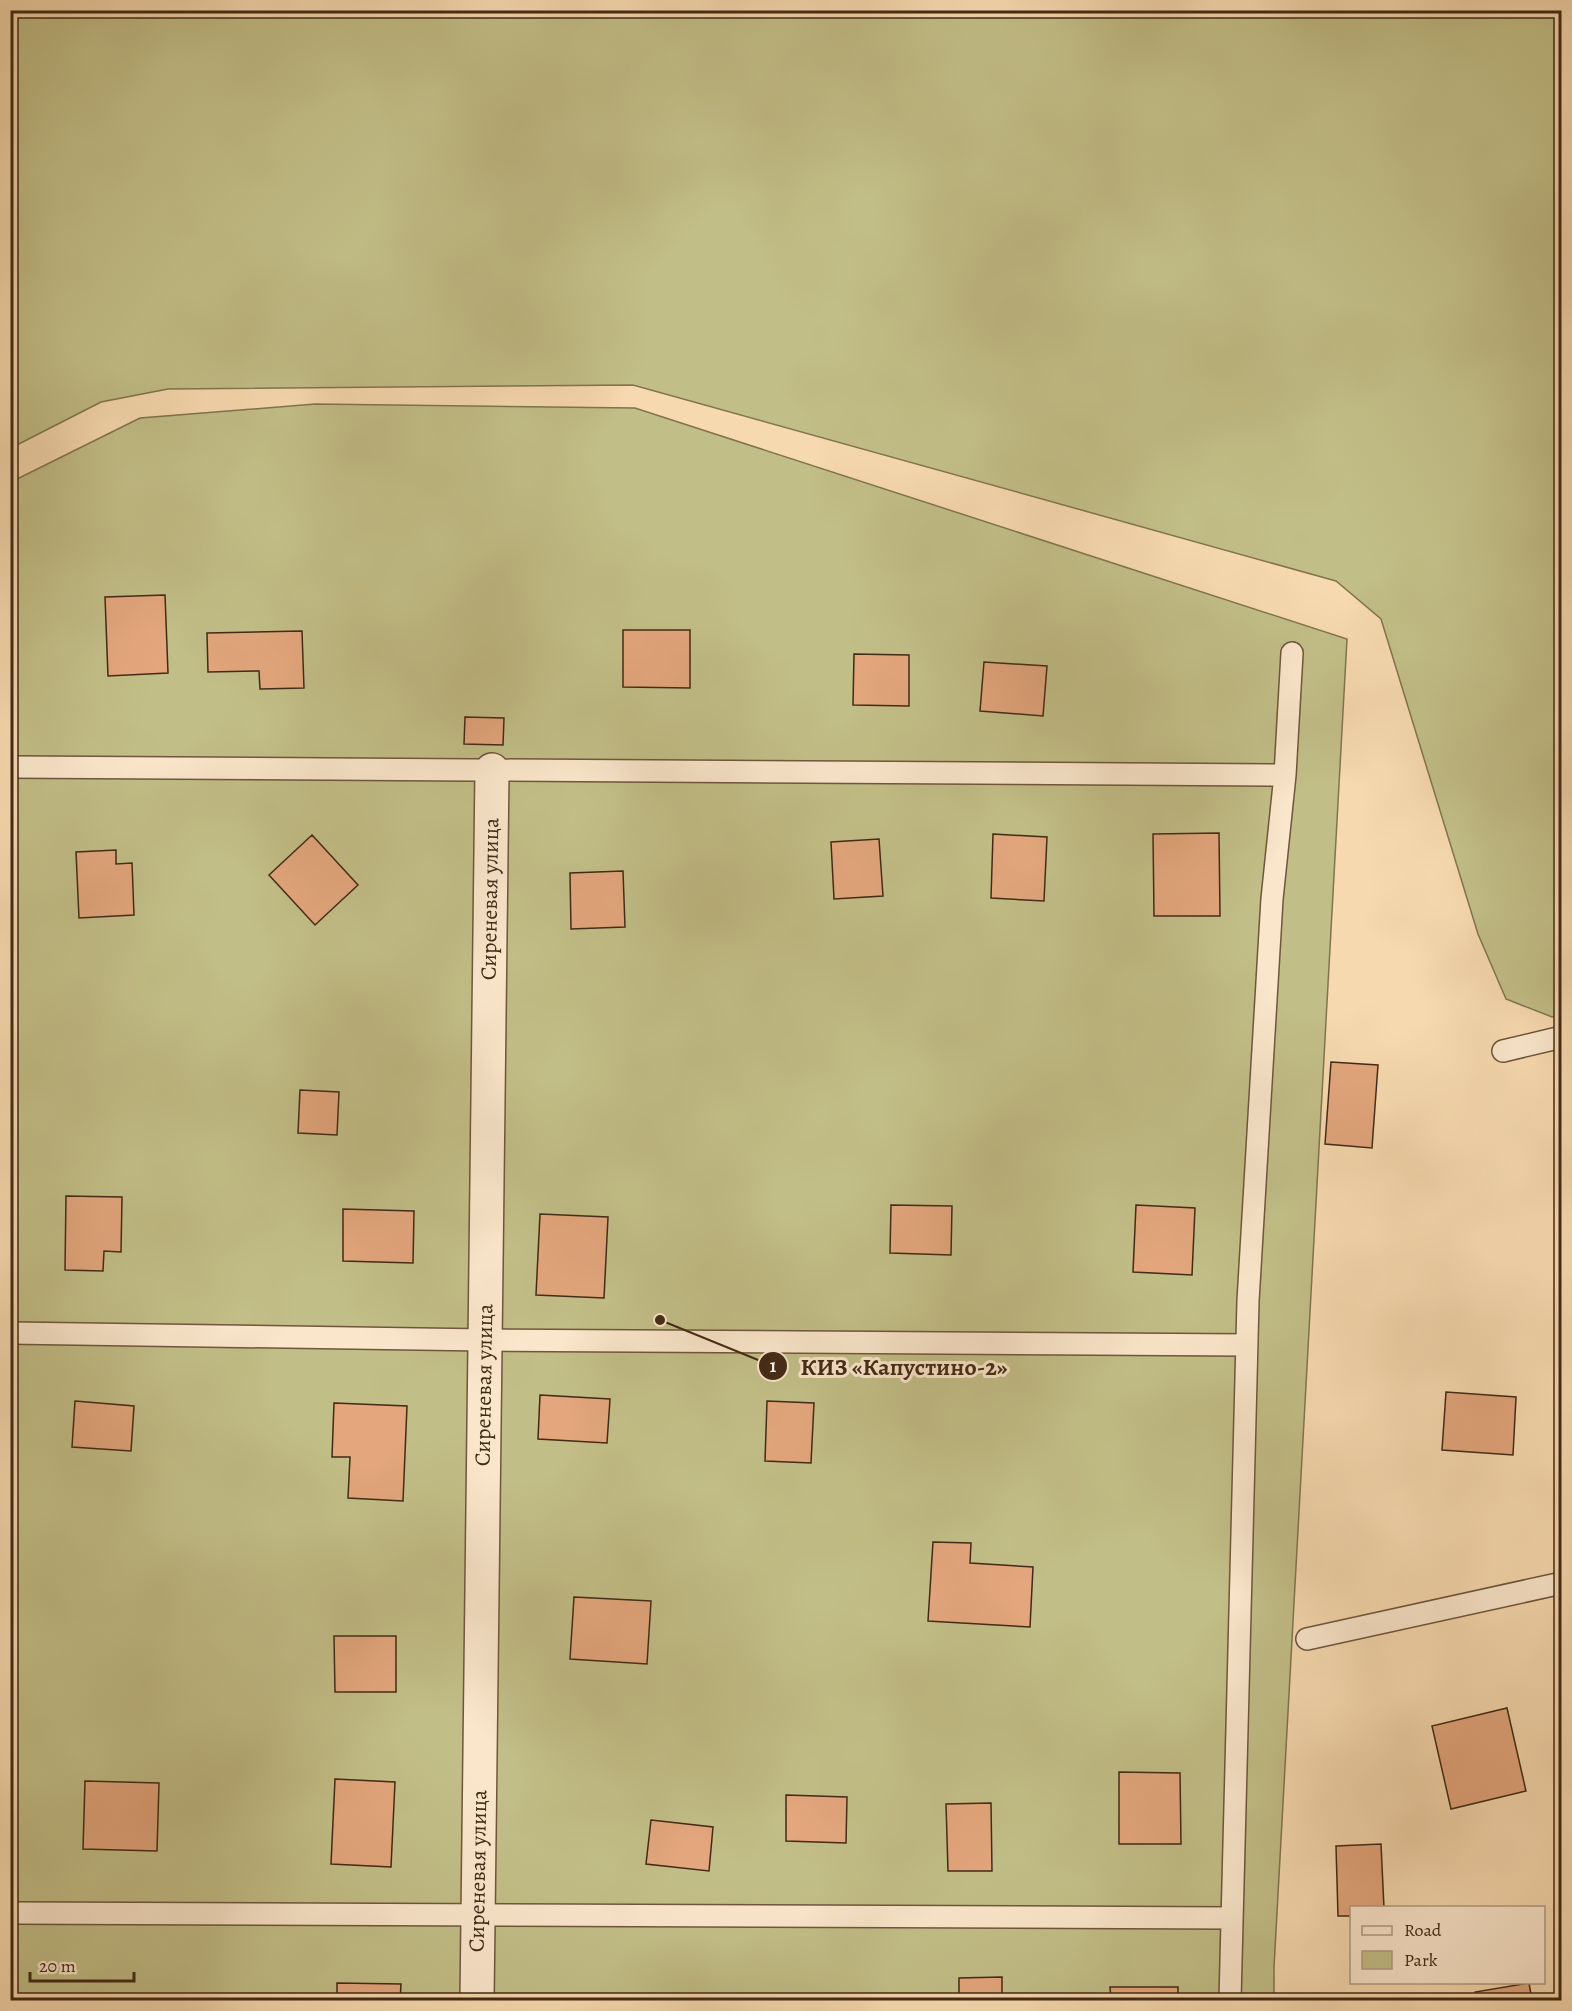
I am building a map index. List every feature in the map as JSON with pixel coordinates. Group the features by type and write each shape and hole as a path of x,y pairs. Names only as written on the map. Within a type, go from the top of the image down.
{"street":[{"name":"Сиреневая улица","path":"477,2001 492,770"}],"lane":[{"path":"1230,2001 1247,1345 1272,899 1285,774 1292,653"},
{"path":"10,767 1285,774"},
{"path":"1503,1051 1562,1036"},
{"path":"10,1333 485,1341 1247,1345"},
{"path":"1307,1639 1562,1583"},
{"path":"10,1913 1232,1918"}],"green space":[{"path":"11,10 1561,11 1561,1015 1552,1017 1506,999 1478,934 1381,619 1336,581 633,385 168,389 101,402 11,448"},
{"path":"315,404 635,408 1347,639 1274,2000 11,2000 11,482 140,418"}],"building":[{"path":"165,595 168,673 108,676 105,597"},
{"path":"623,630 690,630 690,688 623,687"},
{"path":"302,631 304,688 260,689 259,671 208,672 207,633"},
{"path":"854,654 909,655 909,706 853,705"},
{"path":"984,662 1047,666 1043,716 980,711"},
{"path":"465,717 504,718 503,745 464,744"},
{"path":"1219,833 1220,916 1154,916 1153,834"},
{"path":"993,834 1047,837 1044,901 991,898"},
{"path":"312,835 358,885 315,925 269,875"},
{"path":"879,839 883,896 834,899 831,842"},
{"path":"116,850 116,864 132,863 134,915 79,918 76,852"},
{"path":"623,871 625,927 571,929 570,873"},
{"path":"1331,1062 1378,1065 1372,1148 1325,1144"},
{"path":"300,1090 339,1092 337,1135 298,1133"},
{"path":"66,1196 122,1197 121,1252 104,1251 103,1271 65,1270"},
{"path":"891,1205 952,1206 951,1255 890,1253"},
{"path":"1136,1205 1195,1208 1192,1275 1133,1272"},
{"path":"343,1209 414,1211 413,1263 343,1261"},
{"path":"540,1214 608,1217 604,1298 536,1295"},
{"path":"1446,1392 1516,1397 1513,1455 1442,1450"},
{"path":"540,1395 610,1399 607,1443 538,1439"},
{"path":"75,1401 134,1406 131,1451 72,1447"},
{"path":"767,1401 814,1403 811,1463 765,1461"},
{"path":"334,1403 407,1406 403,1501 348,1498 350,1457 332,1457"},
{"path":"933,1542 971,1543 970,1563 1033,1567 1030,1627 928,1621"},
{"path":"574,1597 651,1601 647,1664 570,1659"},
{"path":"334,1636 396,1636 396,1692 335,1692"},
{"path":"1507,1708 1526,1791 1451,1809 1432,1726"},
{"path":"1119,1772 1180,1773 1181,1844 1119,1844"},
{"path":"335,1779 395,1782 391,1867 331,1864"},
{"path":"85,1781 159,1783 157,1851 83,1849"},
{"path":"786,1795 847,1797 846,1843 786,1841"},
{"path":"991,1803 992,1871 948,1871 946,1804"},
{"path":"651,1820 713,1827 709,1871 646,1864"},
{"path":"1381,1844 1384,1906 1350,1906 1350,1916 1338,1916 1336,1846"},
{"path":"1002,1977 1002,2000 959,2000 959,1978"},
{"path":"337,1983 401,1984 400,2000 337,2000"},
{"path":"1529,1984 1532,2000 1476,2000 1475,1992"},
{"path":"1110,1987 1178,1987 1178,2000 1111,2000"},
{"path":"851,1995 851,2000 791,2000 791,1996"}],"place":[{"name":"КИЗ «Капустино-2»","path":"660,1320"}]}
